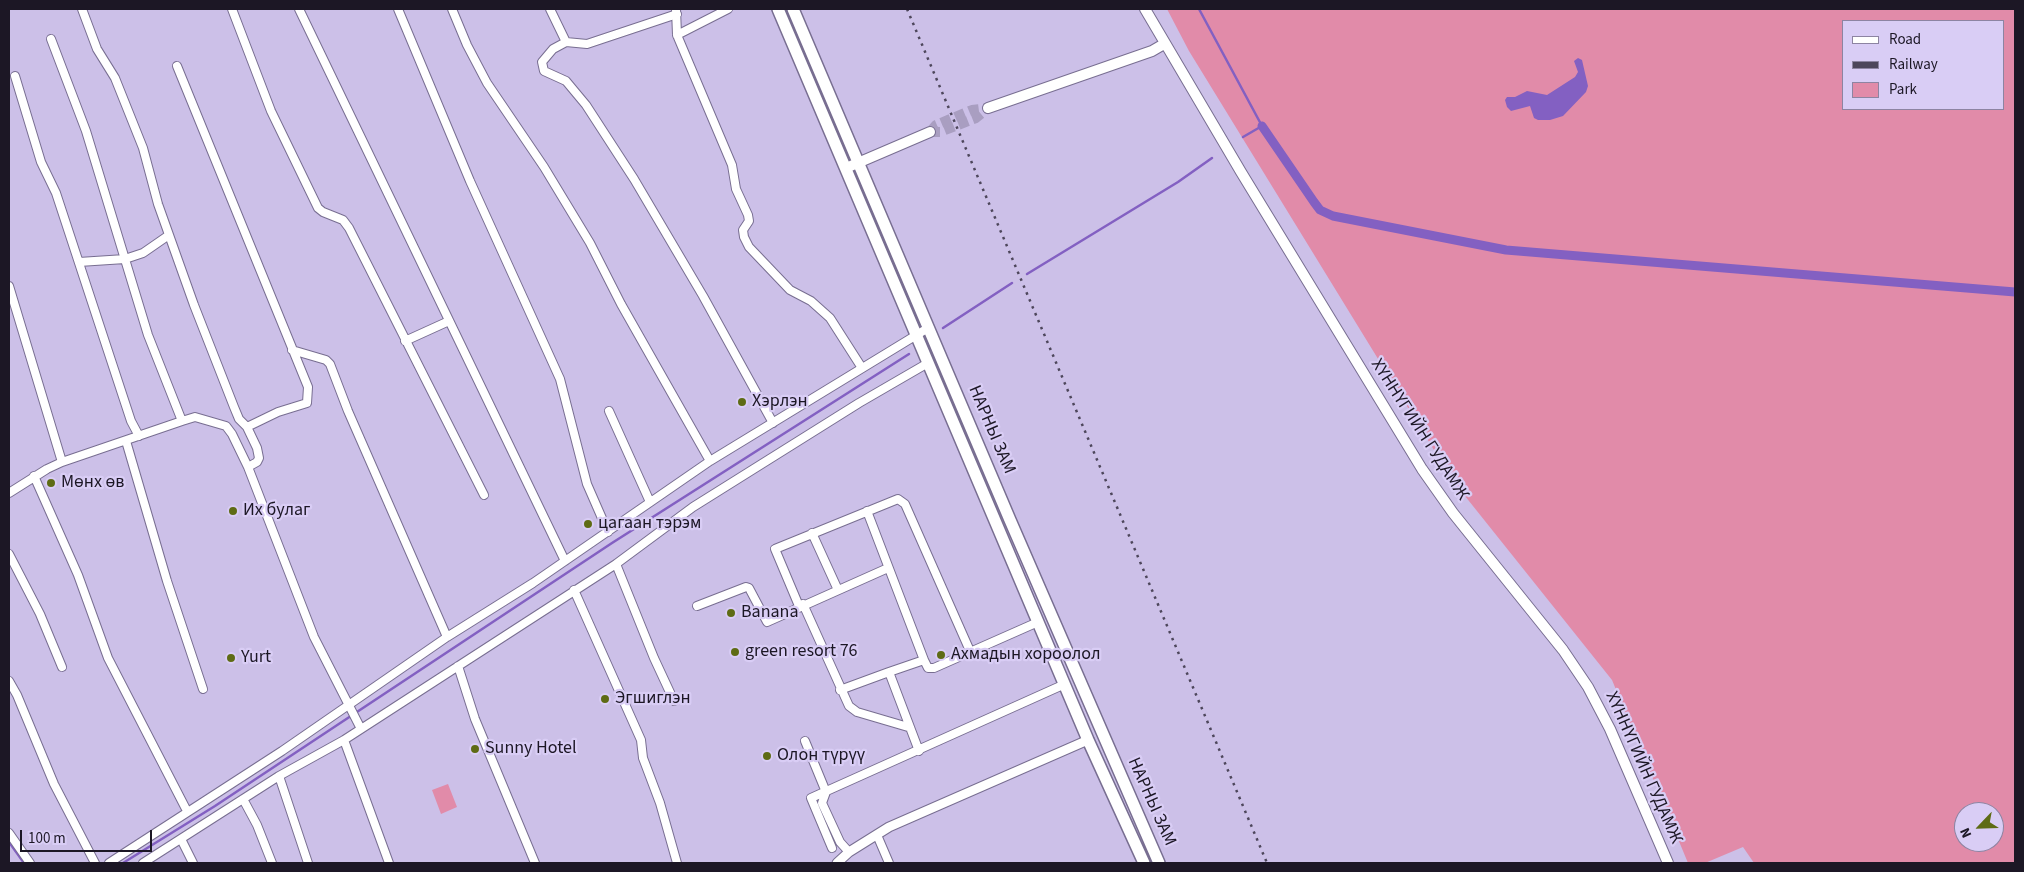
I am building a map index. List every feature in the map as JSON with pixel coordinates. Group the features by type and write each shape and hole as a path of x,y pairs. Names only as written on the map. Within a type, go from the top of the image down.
{"main road":[{"name":"НАРНЫ ЗАМ","path":"778,9 1088,740 1144,863"},
{"name":"НАРНЫ ЗАМ","path":"793,9 928,328 1159,863"},
{"name":"ХҮННҮГИЙН ГУДАМЖ","path":"1145,9 1164,44 1422,469 1453,513 1563,650 1588,687 1610,729 1668,863"},
{"path":"988,108 1152,51 1164,44"},
{"path":"846,168 930,132"}],"street":[{"path":"82,9 98,50 115,78 143,148 194,305 239,419 247,427 259,458 248,467"},
{"path":"232,9 271,111 318,208 343,220 484,495"},
{"path":"299,9 565,561"},
{"path":"398,9 470,181 560,379 586,484 608,532"},
{"path":"452,9 467,45 487,83 544,167 590,243 621,304 710,461"},
{"path":"550,9 566,42"},
{"path":"677,35 728,9"},
{"path":"773,423 703,296 634,179 586,105 566,81 544,71 542,62 553,49 566,42 587,44 676,12 677,35 732,165 736,189 749,221 744,230 744,237 749,246 790,290 811,301 830,318 862,368"},
{"path":"51,39 86,131 148,335 182,421"},
{"path":"177,66 308,387 307,403 278,412 247,427"},
{"path":"15,76 41,162 56,192 131,421 139,436"},
{"path":"79,262 125,259 143,253 170,235"},
{"path":"9,286 62,462"},
{"path":"406,341 449,321"},
{"path":"110,863 348,707 447,637 565,561 710,461 928,328"},
{"path":"292,350 326,360 330,364 352,420 447,637"},
{"path":"142,863 279,776 344,740 358,724 458,666 616,564 693,507 859,403 928,363"},
{"path":"609,411 650,502"},
{"path":"9,492 34,476 62,462 195,417 226,426 232,434 248,467 314,637 358,724"},
{"path":"226,426 239,419"},
{"path":"126,441 167,581 203,689"},
{"path":"34,476 78,575 108,658 187,811"},
{"path":"908,727 857,712 849,706 775,549 898,499 902,500 970,651"},
{"path":"866,512 928,668 934,668 1038,622"},
{"path":"812,533 838,590"},
{"path":"9,554 40,614 62,667"},
{"path":"616,564 654,658 674,701"},
{"path":"697,606 746,587 749,588 767,622 801,605 888,568"},
{"path":"574,590 641,740 643,758 660,803 677,857 677,863"},
{"path":"840,690 924,660"},
{"path":"458,666 475,719 535,863"},
{"path":"889,672 908,727 919,750"},
{"path":"9,681 54,784 95,863"},
{"path":"832,848 811,798 1065,684"},
{"path":"344,740 389,863"},
{"path":"837,863 849,852 889,827 1088,740"},
{"path":"805,741 826,792 822,803 840,842 849,852"},
{"path":"279,776 308,863"},
{"path":"243,799 257,825 272,863"},
{"path":"9,833 30,863"},
{"path":"877,835 889,863"},
{"path":"181,839 193,863"}],"green space":[{"path":"1167,9 2015,9 2015,863 1754,863 1743,847 1705,863 1688,863 1612,680 1453,481 1189,51"},
{"path":"448,784 457,807 441,814 432,790"}],"shaded area":[{"path":"1578,58 1582,60 1588,86 1586,92 1563,116 1550,120 1538,120 1534,118 1530,106 1511,111 1507,107 1505,100 1507,97 1515,97 1527,91 1547,95 1575,77 1578,72 1574,61"}],"waterway":[{"path":"1199,9 1262,126 1243,137"},
{"path":"1262,126 1320,210 1333,216 1506,250 2015,292"},
{"path":"1027,274 1178,182 1212,158"},
{"path":"943,328 1012,283"},
{"path":"123,863 215,806 612,543 909,354"},
{"path":"9,842 24,863"}],"tunnel":[{"path":"930,132 936,125 972,110 988,108"},
{"path":"930,132 940,132 976,118 987,109"}],"railway":[{"path":"907,9 1267,863"}],"place":[{"name":"Хэрлэн","path":"742,402"},
{"name":"Мөнх өв","path":"51,483"},
{"name":"Их булаг","path":"233,511"},
{"name":"цагаан тэрэм","path":"588,524"},
{"name":"Banana","path":"731,613"},
{"name":"green resort 76","path":"735,652"},
{"name":"Ахмадын хороолол","path":"941,655"},
{"name":"Yurt","path":"231,658"},
{"name":"Эгшиглэн","path":"605,699"},
{"name":"Sunny Hotel","path":"475,749"},
{"name":"Олон түрүү","path":"767,756"}]}
